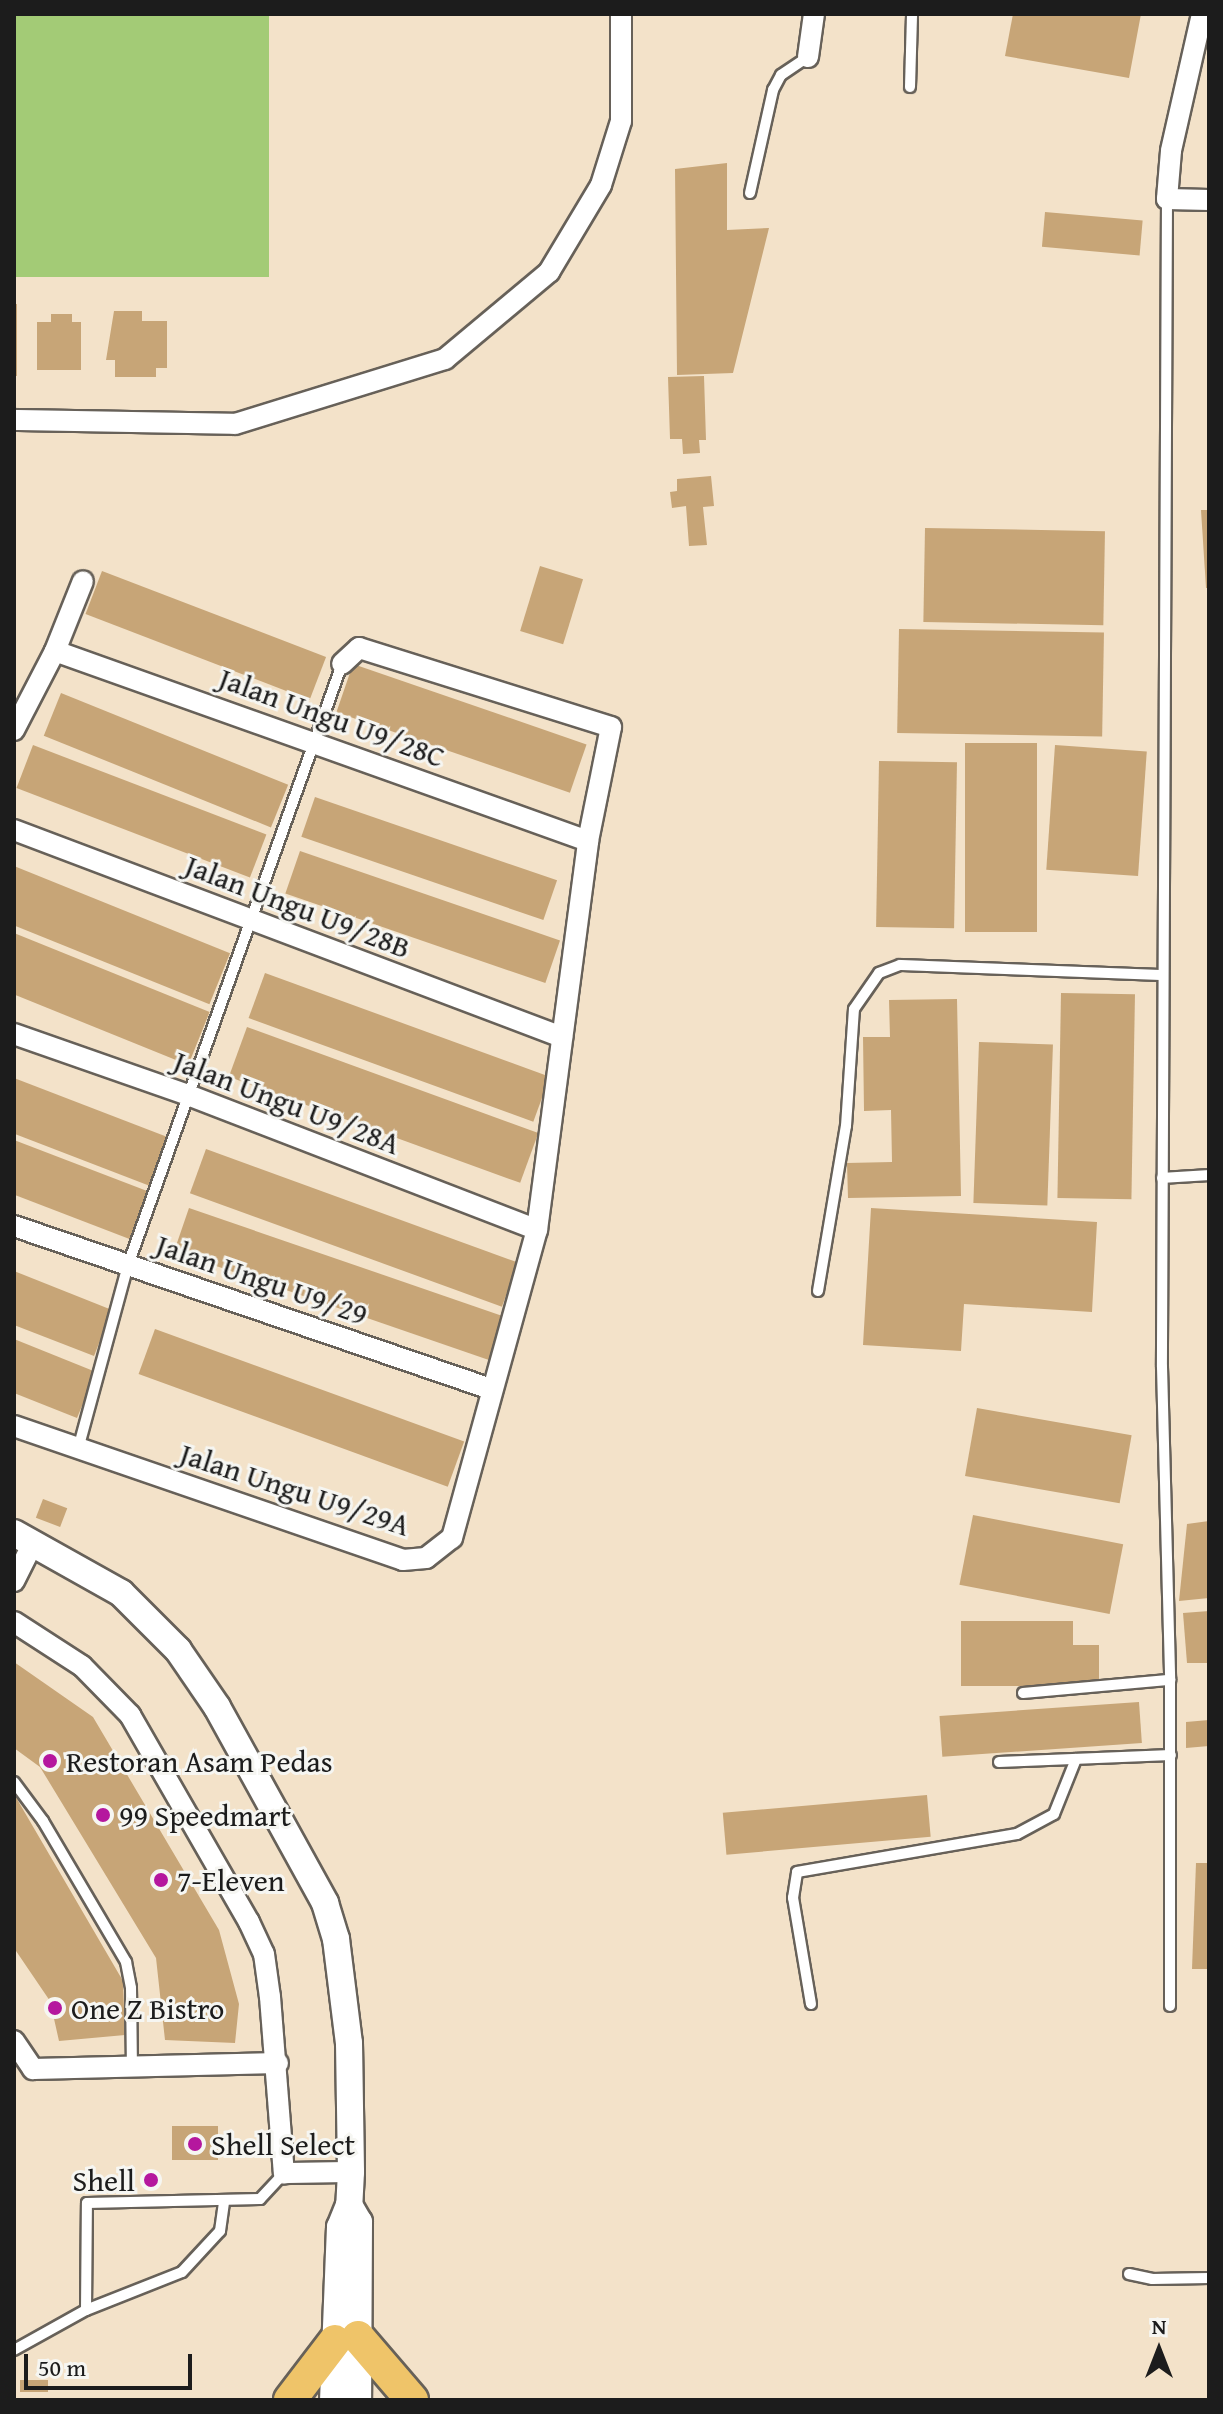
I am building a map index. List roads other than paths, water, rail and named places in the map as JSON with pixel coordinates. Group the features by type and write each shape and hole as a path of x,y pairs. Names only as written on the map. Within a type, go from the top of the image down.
{"main road":[{"path":"290,2400 346,2339 412,2400"}],"street":[{"path":"14,420 235,424 445,359 549,272 601,185 621,121 621,14"},
{"path":"808,57 814,14"},
{"path":"1202,14 1171,151 1167,199 1209,200"},
{"path":"14,730 55,651 83,581"},
{"name":"Jalan Ungu U9/29A","path":"14,1426 403,1560 426,1558 452,1538 537,1230 588,841 611,727 359,648 342,664"},
{"name":"Jalan Ungu U9/28C","path":"55,651 588,841"},
{"name":"Jalan Ungu U9/28B","path":"14,830 562,1037"},
{"name":"Jalan Ungu U9/28A","path":"14,1034 188,1095 537,1230"},
{"name":"Jalan Ungu U9/29","path":"14,1226 491,1389"},
{"path":"14,1581 24,1538 121,1593 178,1650 217,1707 325,1903 336,1939 349,2043 349,2205 359,2222 346,2339 333,2400"},
{"path":"14,1622 82,1666 130,1715 264,1954 278,2063 284,2173 351,2172"},
{"path":"14,2041 33,2069 278,2063"},
{"path":"346,2339 358,2400"}],"lane":[{"path":"910,87 912,14"},
{"path":"750,193 773,90 781,75 808,57"},
{"path":"1167,199 1162,1178 1171,1755 1170,2006"},
{"path":"78,1449 128,1265 318,744 342,664"},
{"path":"818,1291 846,1126 854,1009 879,973 900,965 1162,975"},
{"path":"1162,1178 1209,1175"},
{"path":"1023,1693 1170,1680"},
{"path":"999,1762 1171,1755"},
{"path":"811,2004 793,1898 797,1872 1017,1834 1054,1814 1076,1759"},
{"path":"14,1782 43,1821 126,1962 131,1988 132,2068"},
{"path":"86,2310 87,2203 260,2199 284,2173"},
{"path":"14,2350 86,2310 182,2272 220,2231 224,2201"},
{"path":"1129,2274 1152,2279 1209,2278"}],"place":[{"name":"Restoran Asam Pedas","path":"50,1761"},
{"name":"99 Speedmart","path":"103,1815"},
{"name":"7-Eleven","path":"161,1880"},
{"name":"One Z Bistro","path":"55,2008"},
{"name":"Shell Select","path":"195,2144"},
{"name":"Shell","path":"151,2180"}]}
